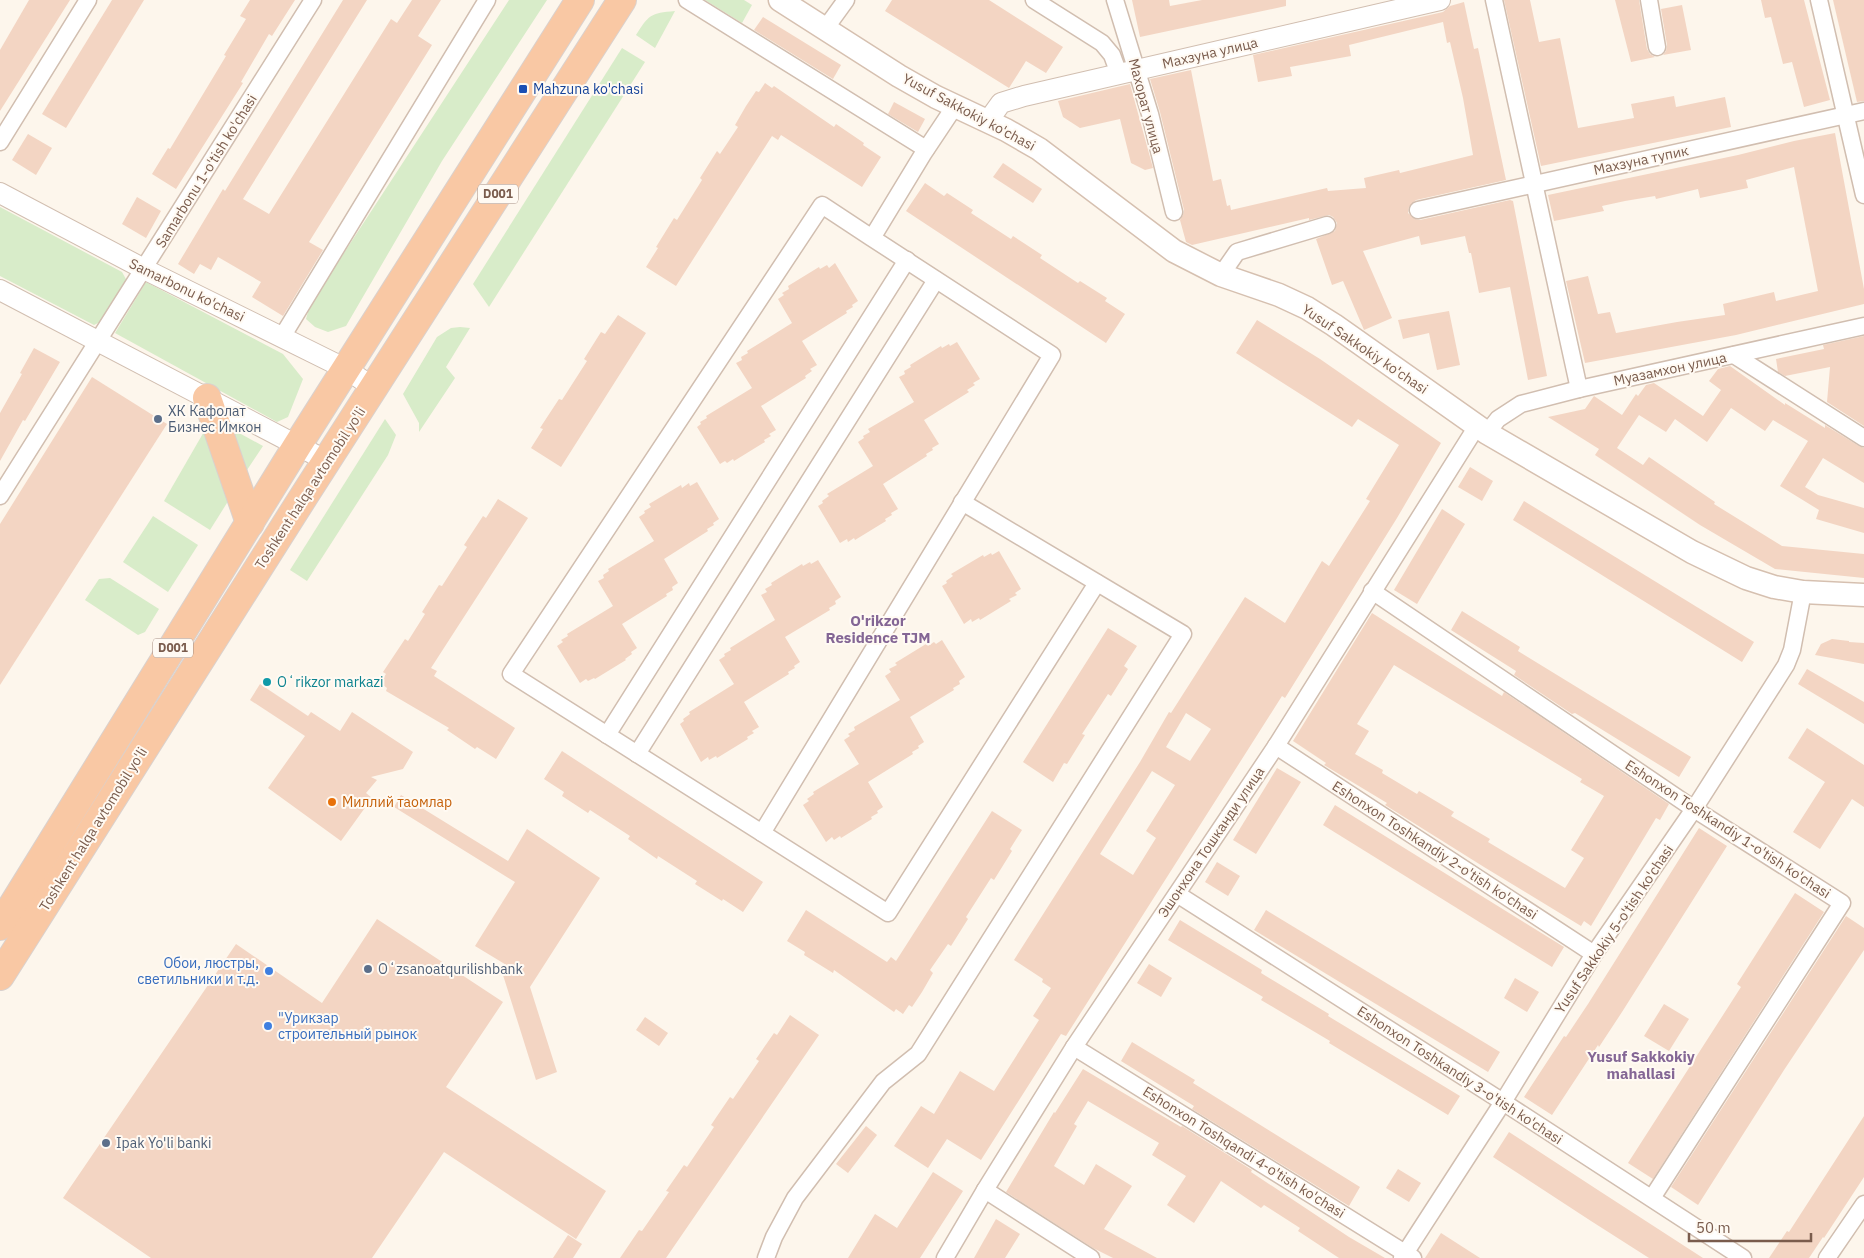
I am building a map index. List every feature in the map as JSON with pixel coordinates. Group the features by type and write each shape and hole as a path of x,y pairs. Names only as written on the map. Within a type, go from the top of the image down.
{"highway":[{"name":"Toshkent halqa avtomobil yo'li","path":"0,926 346,369 580,0"},
{"name":"Toshkent halqa avtomobil yo'li","path":"0,976 622,0"},
{"path":"472,170 500,189"},
{"path":"207,398 250,523"}],"main road":[{"name":"Yusuf Sakkokiy ko'chasi","path":"780,0 899,76 955,106 988,121 1047,155 1167,247 1221,275 1279,295 1307,308 1482,429 1692,552 1719,566 1760,582 1803,592 1864,595"}],"street":[{"path":"0,142 88,0"},
{"name":"Samarbonu 1-o'tish ko'chasi","path":"0,496 313,0"},
{"path":"282,337 487,0"},
{"path":"687,0 926,149"},
{"path":"825,29 846,0"},
{"path":"1034,0 1102,43 1128,72"},
{"name":"Махорат улица","path":"1115,0 1128,72 1174,212"},
{"name":"Махзуна улица","path":"988,121 1001,103 1024,96 1440,0"},
{"path":"1494,0 1578,389"},
{"path":"1649,0 1657,47"},
{"path":"1819,0 1847,114 1864,195"},
{"path":"872,238 926,149 955,106"},
{"name":"Махзуна тупик","path":"1418,210 1864,111"},
{"name":"Samarbonu ko'chasi","path":"0,193 144,269 346,369 374,388"},
{"path":"762,833 1052,354 822,205 511,674 888,913 1098,583"},
{"path":"1221,275 1237,252 1327,225"},
{"path":"606,735 907,260"},
{"path":"637,754 936,280"},
{"path":"0,290 327,462"},
{"name":"Муазамхон улица","path":"1482,429 1521,404 1578,389 1864,326"},
{"path":"1734,355 1864,438"},
{"name":"Эшонхона Тошканди улица","path":"945,1258 1074,1047 1276,746 1372,591 1482,429"},
{"path":"766,1258 774,1237 801,1190 883,1082 918,1054 1183,634 962,502"},
{"name":"Eshonxon Toshkandiy 1-o'tish ko'chasi","path":"1372,591 1694,810 1842,903 1652,1198"},
{"name":"Yusuf Sakkokiy 5-o'tish ko'chasi","path":"1407,1256 1594,954 1694,810 1786,665 1792,650 1803,592"},
{"name":"Eshonxon Toshkandiy 2-o'tish ko'chasi","path":"1276,746 1594,954"},
{"name":"Eshonxon Toshkandiy 3-o'tish ko'chasi","path":"1177,894 1743,1258"},
{"name":"Eshonxon Toshqandi 4-o'tish ko'chasi","path":"1074,1047 1407,1256"},
{"path":"985,1190 1091,1258"},
{"path":"1827,1258 1864,1204"}],"green space":[{"path":"509,0 547,0 442,161 346,326 328,332 315,327 306,319 310,305"},
{"path":"705,0 744,0 752,5 742,23"},
{"path":"675,11 655,48 636,35 651,16"},
{"path":"622,48 645,62 489,307 473,284"},
{"path":"0,207 122,272 127,281 100,322 94,325 0,276"},
{"path":"146,282 283,354 303,379 288,417 277,422 115,333"},
{"path":"451,328 470,328 446,367 455,378 419,432 419,423 403,394 437,337"},
{"path":"385,419 396,435 388,455 307,581 290,570"},
{"path":"219,422 263,446 241,479"},
{"path":"209,423 232,495 210,530 164,501"},
{"path":"153,516 198,545 168,592 123,562"},
{"path":"110,578 159,609 145,632 138,635 85,600 99,579"}],"building":[{"path":"29,0 70,0 0,111 0,50"},
{"path":"112,0 144,0 66,128 42,114"},
{"path":"250,0 295,0 272,36 269,34 241,82 243,83 176,189 152,174 168,148 170,149 226,56 224,55 246,19 240,16"},
{"path":"343,0 367,0 243,199 269,214 391,19 397,23 412,0 441,0 418,36 432,45 309,242 323,250 283,316 252,297 261,282 218,257 211,270 200,264 194,274 178,264 223,189 225,191"},
{"path":"892,0 989,0 1063,47 1046,73 1026,61 1009,88 885,11"},
{"path":"1132,0 1169,0 1170,6 1202,0 1286,0 1286,6 1140,37"},
{"path":"1504,0 1530,0 1539,42 1560,38 1578,128 1634,118 1631,104 1674,96 1676,107 1725,97 1731,127 1541,166"},
{"path":"1615,0 1639,0 1647,49 1655,57 1631,62"},
{"path":"1761,0 1804,0 1830,100 1804,107 1792,62 1783,64 1771,17 1765,18"},
{"path":"1833,0 1864,0 1864,101 1857,102"},
{"path":"1464,2 1474,49 1478,48 1506,180 1416,200 1409,207 1408,213 1415,219 1420,220 1510,200 1513,201 1547,376 1528,380 1510,287 1479,293 1471,253 1469,253 1465,236 1421,245 1419,236 1363,251 1392,318 1364,330 1343,281 1332,285 1316,239 1335,231 1337,223 1329,215 1192,245 1186,242 1180,220 1184,210 1150,79 1191,70 1213,181 1221,179 1227,206 1230,205 1231,210 1327,188 1328,191 1366,188 1364,178 1399,170 1400,173 1473,155 1463,98 1450,42 1447,43 1443,22 1349,45 1351,56 1290,67 1292,76 1258,82 1253,55 1443,12 1450,6"},
{"path":"1682,5 1691,50 1663,55 1667,45 1661,9"},
{"path":"763,17 841,65 833,79 754,30"},
{"path":"765,83 772,88 774,86 834,127 836,124 881,157 862,187 781,135 778,140 772,136 676,286 646,267 674,218 677,220 702,180 700,178 717,151 720,154 738,127 735,125 746,106 756,91 759,92"},
{"path":"1130,84 1153,168 1145,170 1131,163 1120,119 1080,128 1063,117 1058,101"},
{"path":"894,102 925,119 918,132 888,114"},
{"path":"1835,133 1864,289 1864,304 1736,335 1585,363 1566,281 1588,276 1598,314 1610,312 1616,333 1725,315 1723,304 1774,292 1776,301 1818,291 1794,167 1746,180 1748,188 1700,198 1698,189 1656,199 1655,196 1625,201 1602,206 1604,211 1554,221 1548,195"},
{"path":"28,134 52,148 36,175 12,160"},
{"path":"1003,163 1042,189 1033,203 993,177"},
{"path":"925,183 944,196 947,193 973,210 971,213 1011,239 1013,236 1042,255 1040,258 1078,283 1080,281 1107,298 1105,301 1125,314 1106,343 906,211"},
{"path":"137,197 161,211 146,238 122,224"},
{"path":"835,263 858,301 846,311 847,313 802,341 817,365 810,369 812,371 805,376 806,378 761,406 776,430 769,434 771,436 764,440 765,442 734,461 733,459 727,463 725,461 720,464 697,427 701,424 700,422 707,418 706,416 752,388 736,363 742,360 741,357 748,353 747,351 792,323 778,299 784,295 782,293 789,289 788,286 819,267 820,269 827,265 829,268"},
{"path":"1449,311 1460,365 1437,370 1429,333 1403,339 1398,320"},
{"path":"618,315 646,333 561,467 531,448 543,429 540,428 559,399 562,400 587,361 584,359 601,332 605,334"},
{"path":"1257,320 1320,359 1441,443 1397,518 1285,698 1282,696 1066,1036 1061,1034 981,1160 947,1139 928,1168 894,1146 921,1106 934,1114 960,1071 994,1091 1039,1020 1033,1016 1051,988 1042,982 1043,979 1014,960 1140,762 1169,712 1171,713 1245,597 1285,623 1322,561 1329,566 1370,501 1366,499 1399,445 1358,419 1352,427 1236,353","holes":["1186,713 1211,729 1190,761 1166,747","1152,771 1175,785 1146,831 1156,838 1133,875 1100,854"]},
{"path":"1864,336 1864,426 1827,402 1830,367 1785,376 1778,372 1776,359 1824,349 1823,345"},
{"path":"957,342 980,379 967,390 969,392 924,420 939,444 926,454 927,456 883,484 898,509 885,519 886,521 855,540 854,538 848,542 847,539 840,543 818,506 829,496 827,494 873,466 858,442 870,432 868,429 914,402 899,377 905,374 904,371 911,367 910,365 941,346 942,348 949,344 950,346"},
{"path":"34,348 60,362 25,421 23,420 0,461 0,413"},
{"path":"1730,366 1785,405 1785,403 1825,428 1825,425 1864,448 1864,483 1823,458 1805,487 1818,495 1864,508 1864,533 1816,519 1819,510 1780,486 1808,441 1773,420 1765,431 1731,408 1707,442 1675,419 1666,432 1639,415 1617,448 1643,465 1649,457 1715,502 1714,504 1782,546 1864,554 1864,578 1775,569 1700,525 1595,455 1599,449 1548,417 1585,409 1594,396 1622,415 1636,394 1638,396 1646,385 1654,383 1703,416 1721,390 1709,381 1718,369"},
{"path":"92,377 167,424 0,685 0,524"},
{"path":"1470,467 1493,481 1482,501 1458,487"},
{"path":"697,482 719,519 707,529 708,531 664,559 678,583 672,587 673,590 666,594 667,596 622,624 637,648 631,652 632,654 626,660 595,679 588,681 586,679 580,683 557,646 563,642 561,640 568,636 567,634 613,606 598,581 604,578 603,575 609,571 608,569 654,541 639,517 651,507 649,504 681,485 682,488 689,483 690,486"},
{"path":"498,499 528,518 431,668 437,671 434,676 515,728 496,759 477,747 475,749 447,730 449,728 386,691 387,688 380,683 386,674 383,672 405,639 408,641 425,614 422,612 439,585 442,586 467,547 464,545 483,516 486,518"},
{"path":"1524,501 1754,642 1742,662 1513,520"},
{"path":"1442,509 1465,524 1417,604 1394,590"},
{"path":"999,551 1021,589 1015,593 1017,595 1009,599 1011,601 980,620 979,618 972,622 971,619 964,624 942,586 953,576 951,574 983,555 984,557 991,553 992,555"},
{"path":"818,560 841,597 835,601 836,604 829,608 830,610 785,637 800,662 788,672 789,674 744,702 759,727 752,731 754,733 747,737 748,739 717,758 716,756 709,760 708,757 701,762 680,724 690,714 689,712 734,684 719,660 725,656 724,654 731,650 730,648 775,620 761,595 767,592 765,589 772,585 771,583 802,564 803,566 810,562 811,564"},
{"path":"1462,611 1520,647 1518,651 1691,757 1679,777 1575,713 1572,714 1514,675 1516,671 1451,630"},
{"path":"1372,613 1502,696 1504,692 1669,804 1660,820 1656,818 1591,926 1584,921 1581,926 1385,805 1387,803 1324,765 1326,763 1293,741","holes":["1394,665 1582,779 1580,782 1604,796 1571,850 1584,858 1565,888 1488,842 1490,839 1451,816 1454,812 1419,791 1417,794 1382,773 1383,770 1355,754 1369,731 1357,724"]},
{"path":"1108,628 1137,646 1124,666 1128,669 1111,696 1108,694 1082,734 1085,735 1067,764 1064,763 1053,782 1023,762"},
{"path":"1832,639 1864,643 1864,664 1815,655 1821,644"},
{"path":"942,640 965,677 959,681 960,684 953,688 954,690 910,717 924,742 918,746 919,748 912,752 913,754 868,782 883,807 877,811 878,813 871,817 872,819 841,838 840,836 834,840 832,837 826,842 803,805 809,801 807,799 814,794 813,792 859,764 844,740 850,736 848,734 855,730 854,727 900,700 885,676 891,672 889,669 897,665 895,663 926,644 928,646 934,642 936,644"},
{"path":"1807,669 1864,702 1864,724 1798,684"},
{"path":"260,684 308,716 311,712 340,731 352,712 413,752 403,769 371,777 377,780 366,793 372,798 341,841 268,788 305,736 250,700"},
{"path":"1807,728 1864,765 1864,807 1852,799 1820,849 1793,832 1825,782 1788,758"},
{"path":"562,751 763,882 743,912 695,884 697,881 658,856 657,859 628,839 630,836 590,810 588,813 562,796 564,792 544,779"},
{"path":"1277,768 1301,782 1256,854 1233,840"},
{"path":"401,795 508,861 527,829 600,878 530,987 557,1072 536,1080 503,975 508,966 475,946 515,882 394,807"},
{"path":"1335,805 1564,947 1552,967 1323,825"},
{"path":"992,811 1022,830 1010,849 1012,851 994,880 991,878 966,917 968,919 951,946 948,944 930,970 933,973 922,992 912,1007 909,1005 903,1014 896,1009 894,1012 834,970 833,973 804,955 805,952 787,941 806,910 887,962 891,957 896,961"},
{"path":"1699,828 1727,846 1622,1012 1552,1115 1524,1097 1564,1036 1566,1037 1588,1004"},
{"path":"1217,862 1240,876 1228,896 1205,882"},
{"path":"1795,893 1824,912 1653,1179 1628,1163 1741,987 1737,984"},
{"path":"1266,910 1500,1052 1488,1072 1254,930"},
{"path":"1846,916 1864,928 1864,950 1784,1070 1698,1205 1671,1187"},
{"name":"\"Урикзар строительный рынок","path":"377,919 503,1002 446,1087 606,1191 576,1239 444,1152 372,1258 151,1258 63,1198 236,944 322,1003"},
{"path":"1180,920 1262,970 1261,973 1329,1014 1328,1016 1460,1096 1448,1115 1261,1000 1263,997 1168,940"},
{"path":"1149,964 1172,978 1161,997 1137,983"},
{"path":"1515,978 1539,992 1527,1012 1504,998"},
{"path":"1664,1004 1689,1019 1669,1051 1644,1036"},
{"path":"790,1015 819,1035 666,1258 620,1258 639,1230 642,1231 669,1192 666,1191 684,1165 687,1167 714,1127 711,1125 730,1097 733,1099 759,1061 756,1059 774,1033 777,1035"},
{"path":"645,1017 668,1033 659,1046 636,1030"},
{"path":"1132,1042 1195,1080 1193,1083 1360,1187 1349,1206 1192,1109 1194,1106 1121,1061"},
{"path":"1083,1069 1182,1126 1252,1170 1251,1172 1349,1237 1385,1258 1339,1258 1298,1231 1300,1228 1264,1205 1261,1208 1221,1181 1194,1223 1167,1205 1186,1176 1152,1155 1159,1143 1088,1101 1074,1124 1077,1126 1054,1166 1084,1185 1096,1164 1132,1186 1104,1229 1157,1258 1113,1258 1093,1248 1006,1192 1054,1112"},
{"path":"1864,1116 1864,1177 1824,1238 1809,1258 1769,1258 1787,1231 1789,1232"},
{"path":"866,1126 877,1135 848,1173 836,1164"},
{"path":"1509,1132 1703,1258 1649,1258 1591,1221 1493,1157"},
{"path":"1398,1169 1421,1183 1409,1202 1386,1188"},
{"path":"933,1172 963,1191 920,1258 848,1258 875,1214 897,1228"},
{"path":"996,1219 1020,1234 1005,1258 974,1258"},
{"path":"1441,1233 1480,1258 1425,1258"},
{"path":"568,1235 582,1244 573,1258 553,1258"}],"place":[{"name":"Mahzuna ko'chasi","path":"523,89"},
{"name":"ХК Кафолат Бизнес Имкон","path":"158,419"},
{"name":"Oʻrikzor markazi","path":"267,682"},
{"name":"Миллий таомлар","path":"332,802"},
{"name":"Oʻzsanoatqurilishbank","path":"368,969"},
{"name":"Обои, люстры, светильники и т.д.","path":"269,971"},
{"name":"\"Урикзар строительный рынок","path":"268,1026"},
{"name":"Ipak Yo'li banki","path":"106,1143"}],"district":[{"name":"O'rikzor Residence TJM","path":"878,630"},
{"name":"Yusuf Sakkokiy mahallasi","path":"1641,1066"}]}
